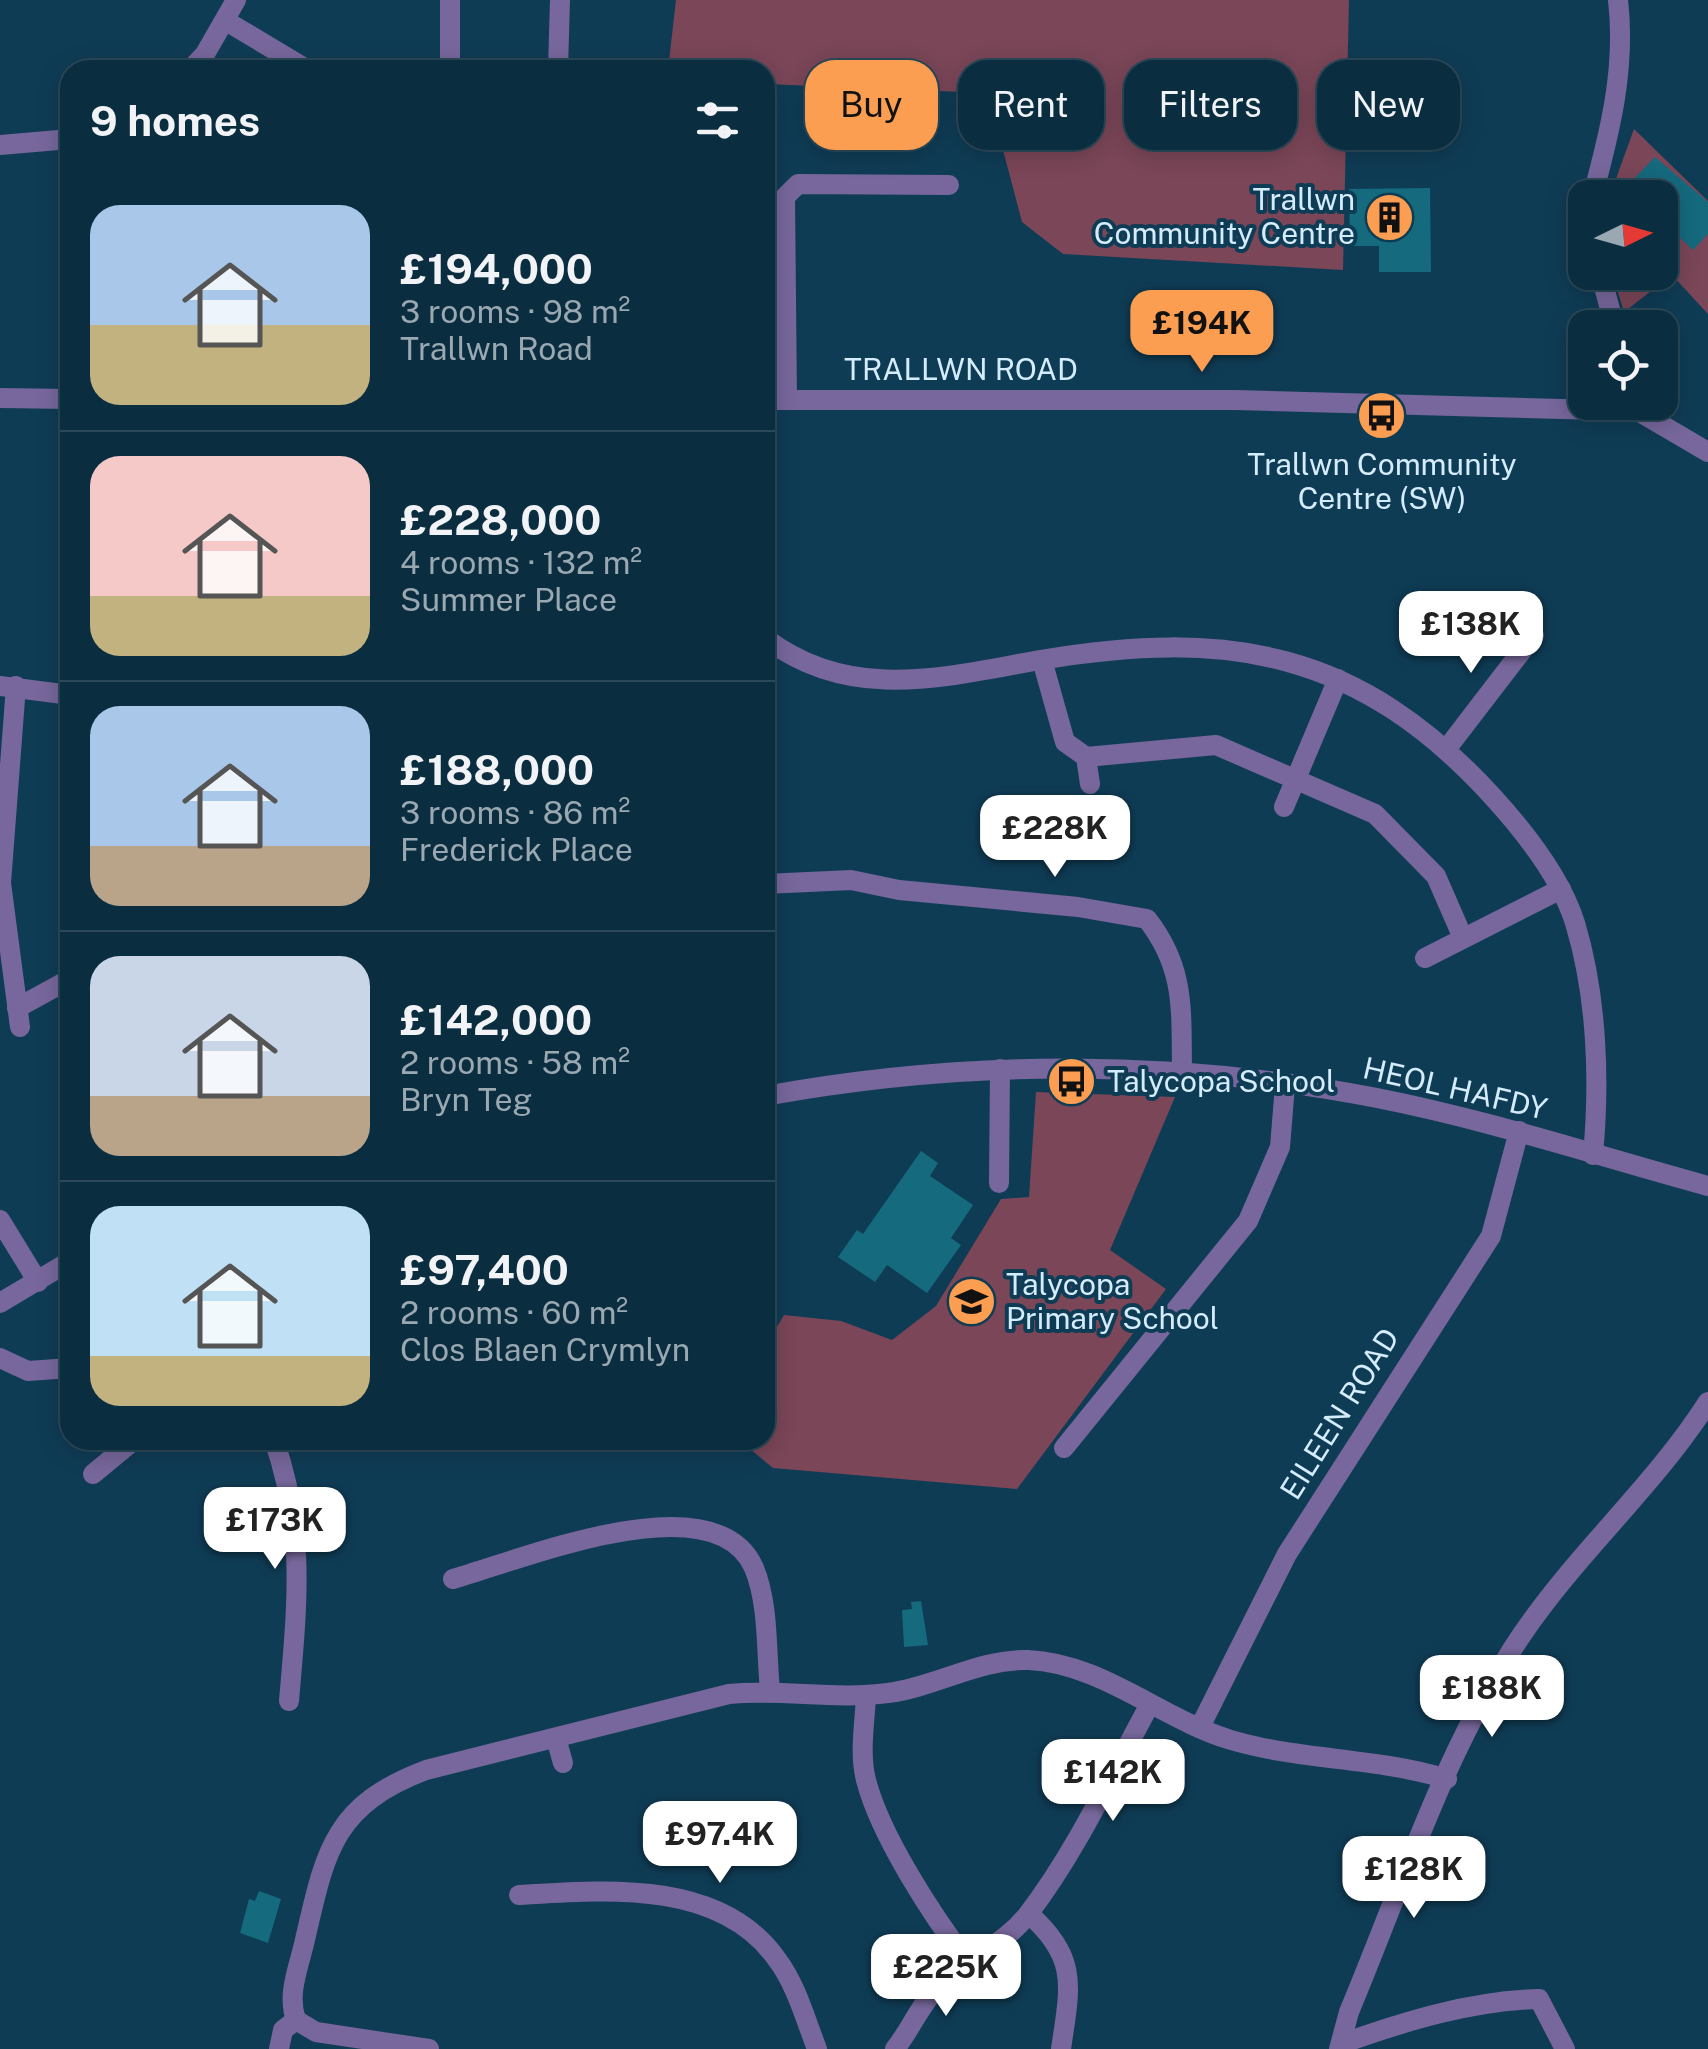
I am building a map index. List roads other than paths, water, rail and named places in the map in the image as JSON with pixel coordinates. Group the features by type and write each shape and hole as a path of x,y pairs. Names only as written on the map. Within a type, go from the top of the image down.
{"street":[{"path":"197,60 236,0"},
{"path":"450,0 450,60"},
{"path":"558,60 560,0"},
{"path":"1597,180 1615,112 1618,0"},
{"path":"226,21 291,60"},
{"path":"0,145 60,140"},
{"path":"787,400 785,197 798,184 949,185"},
{"path":"0,398 60,399"},
{"name":"TRALLWN ROAD","path":"775,400 1236,400 1568,406"},
{"path":"1657,420 1708,452"},
{"path":"1448,747 1534,635"},
{"path":"775,645 803,665 863,679 944,679 1116,650 1203,648 1268,654 1338,679 1397,709 1448,747 1504,809 1560,889 1575,924 1599,1089 1593,1155"},
{"path":"1042,660 1065,742 1086,757 1090,784"},
{"path":"1284,807 1338,679"},
{"path":"60,694 8,686 1,883 19,1017 60,987"},
{"path":"1086,757 1114,751 1216,745 1375,814 1436,876 1463,938"},
{"path":"775,884 851,880 899,890 1148,919 1168,946 1180,983 1182,1072"},
{"path":"1425,958 1560,889"},
{"path":"999,1183 1000,1068"},
{"name":"HEOL HAFDY","path":"775,1094 831,1084 1000,1068 1182,1072 1376,1098 1519,1131 1708,1186"},
{"path":"1064,1448 1248,1222 1280,1147 1285,1085"},
{"name":"EILEEN ROAD","path":"1200,1726 1287,1554 1490,1236 1519,1131"},
{"path":"0,1220 38,1282"},
{"path":"0,1303 60,1268"},
{"path":"0,1358 28,1371 60,1369"},
{"path":"1565,2049 1540,1999 1506,2000 1438,2014 1346,2047 1350,2012 1447,1779 1493,1680 1523,1632 1657,1473 1708,1402"},
{"path":"93,1474 122,1450"},
{"path":"277,1450 288,1481 300,1570 289,1701"},
{"path":"453,1579 644,1526 677,1524 713,1530 734,1542 753,1565 761,1592 770,1690"},
{"path":"429,2049 316,2032 296,2020 292,2008 297,1971 324,1859 341,1828 363,1805 396,1782 556,1738 729,1694 770,1690 893,1693 973,1668 1024,1660 1064,1664 1229,1740 1287,1752 1402,1765 1447,1779"},
{"path":"866,1695 864,1755 873,1800 935,1919 966,1961"},
{"path":"895,2049 935,1990 966,1961 991,1949 1028,1914 1149,1706"},
{"path":"556,1738 563,1763"},
{"path":"519,1895 589,1891 644,1894 682,1900 730,1915 776,1956 817,2049"},
{"path":"1028,1914 1056,1938 1066,1968 1069,1996 1061,2049"},
{"path":"279,2049 284,2030 296,2020"}],"place":[{"name":"Trallwn Community Centre","path":"1390,217"},
{"name":"Trallwn Community Centre (SW)","path":"1382,416"},
{"name":"Talycopa School","path":"1072,1082"},
{"name":"Talycopa Primary School","path":"971,1302"}]}
